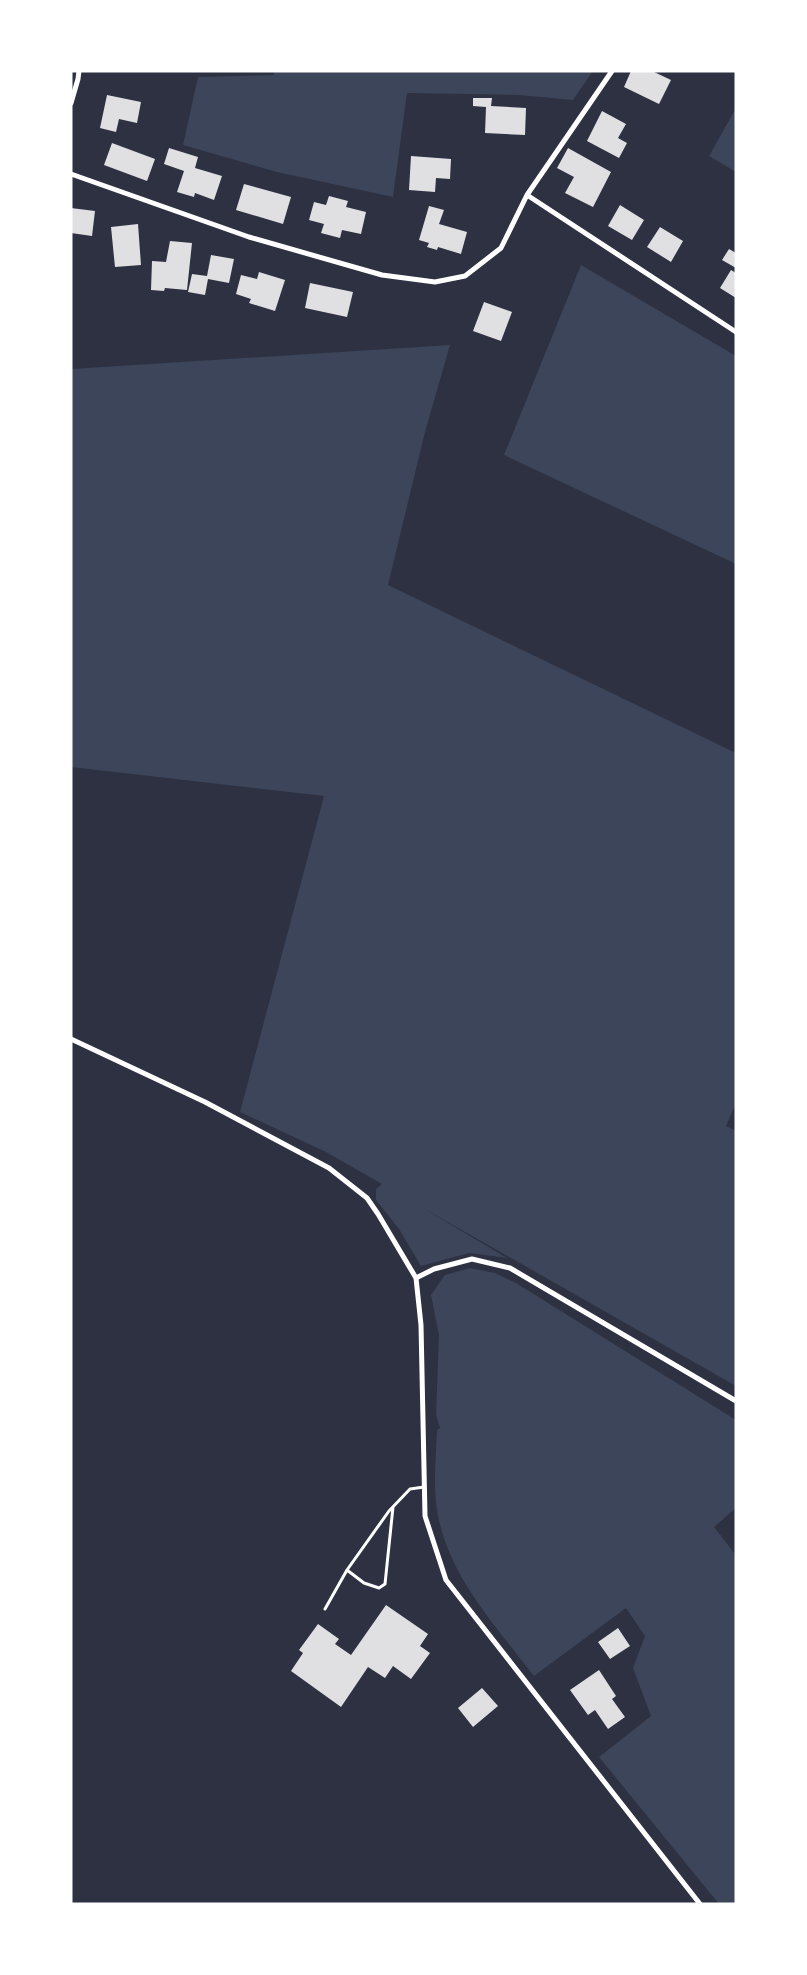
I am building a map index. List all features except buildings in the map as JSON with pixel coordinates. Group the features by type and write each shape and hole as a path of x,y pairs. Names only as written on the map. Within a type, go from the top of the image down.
{"street":[{"path":"71,103 79,71"},
{"path":"71,174 249,237 382,275 435,282 465,276 501,248 526,195 612,71"},
{"path":"526,195 736,332"},
{"path":"71,1039 205,1102 329,1168 367,1198 416,1278 421,1325 425,1516 446,1580 700,1904"},
{"path":"416,1278 434,1269 472,1259 510,1268 736,1401"}],"lane":[{"path":"325,1609 347,1570 394,1506 410,1489 425,1486"},
{"path":"347,1570 364,1583 379,1588 385,1584 394,1506"}],"shaded area":[{"path":"274,71 593,71 573,100 519,95 407,93 393,197 277,172 183,145 198,77 274,75"},
{"path":"736,108 736,172 709,156"},
{"path":"581,265 736,356 736,564 504,455"},
{"path":"450,345 425,432 388,585 736,753 736,1103 726,1126 736,1131 736,1386 423,1208 507,1258 469,1253 421,1266 399,1229 376,1200 376,1189 382,1184 326,1152 240,1112 324,796 71,767 71,369"},
{"path":"470,1268 495,1273 516,1283 736,1420 736,1508 714,1527 736,1555 736,1904 719,1904 599,1757 651,1716 633,1668 645,1636 626,1608 534,1676 475,1599 451,1556 442,1534 435,1490 437,1430 440,1428 436,1415 439,1335 431,1295 445,1275"}]}
